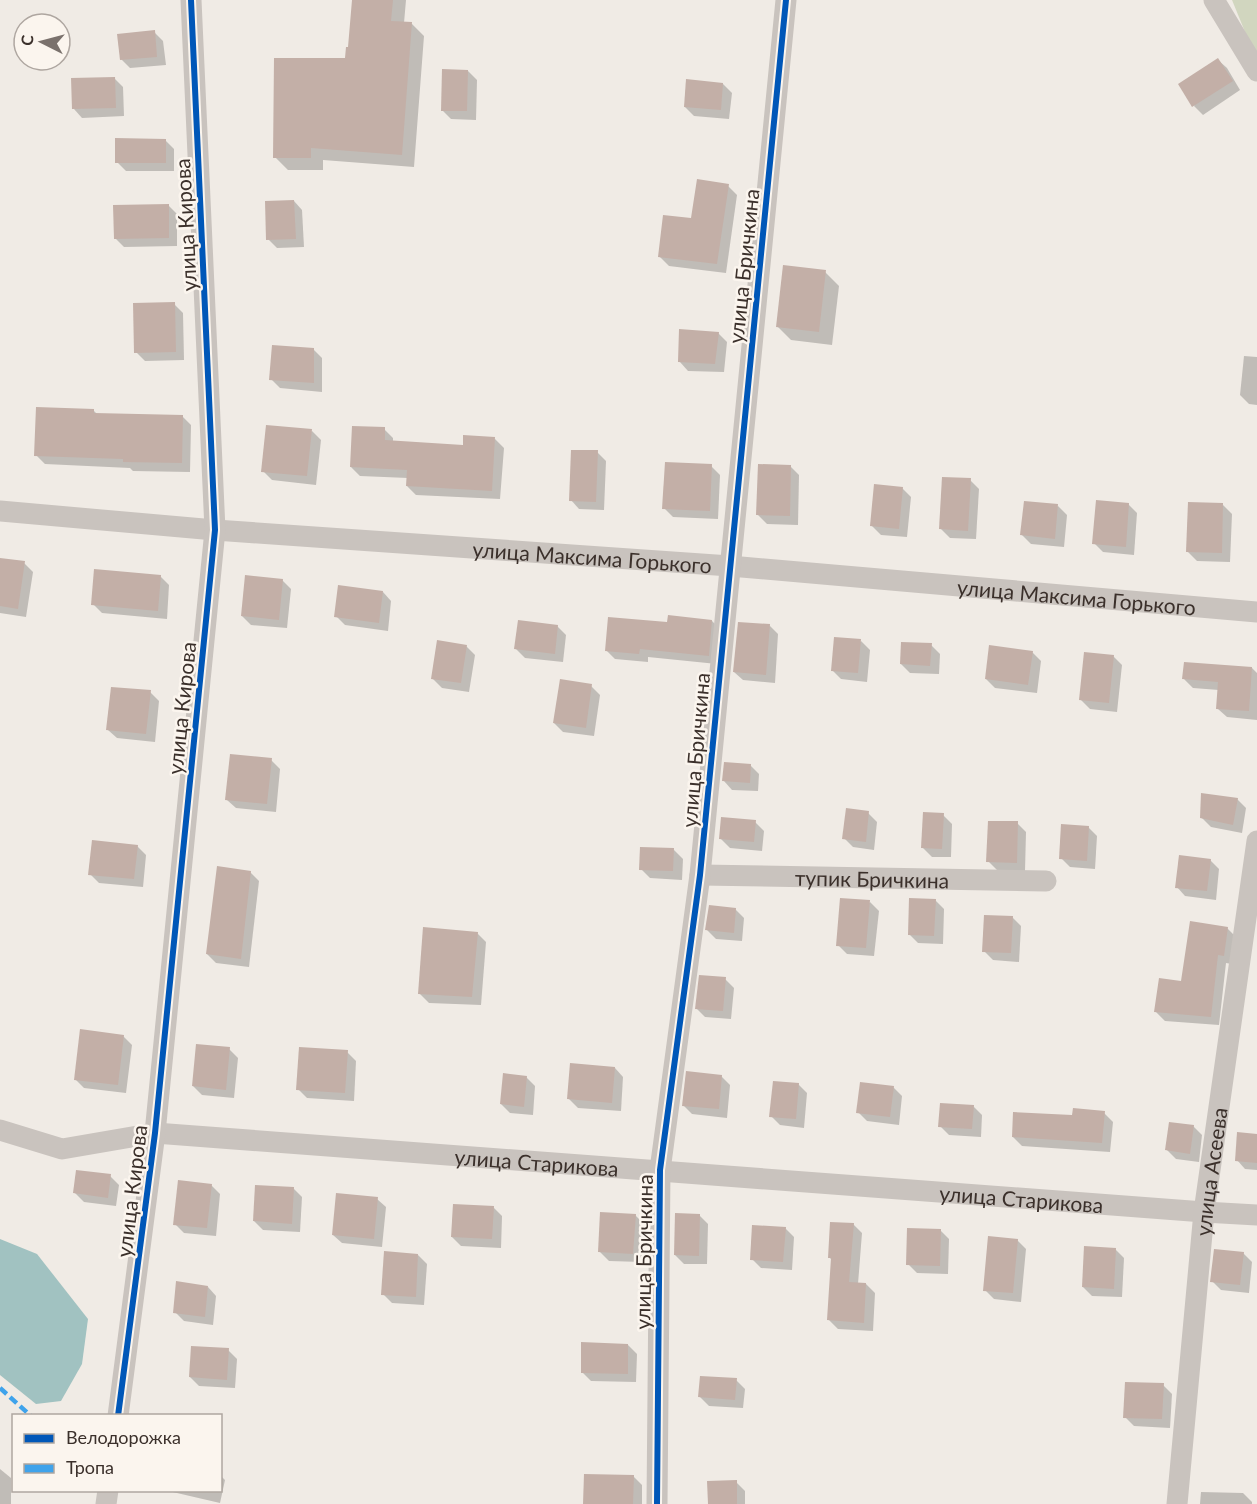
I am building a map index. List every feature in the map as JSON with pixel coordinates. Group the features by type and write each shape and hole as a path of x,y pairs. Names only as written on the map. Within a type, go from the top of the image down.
{"street":[{"name":"улица Кирова","path":"118,1414 155,1133 215,530 191,0"},
{"name":"улица Бричкина","path":"657,1504 660,1170 700,875 786,0"},
{"path":"1214,0 1257,71"},
{"name":"улица Максима Горького","path":"0,511 215,530 730,566 1257,612"},
{"name":"улица Асеева","path":"1177,1504 1204,1212 1257,841"},
{"name":"тупик Бричкина","path":"700,875 1046,881"},
{"name":"улица Старикова","path":"0,1130 62,1149 155,1133 1257,1215"}],"green space":[{"path":"1232,0 1257,0 1257,56 1252,49"}],"water":[{"path":"0,1239 37,1254 88,1319 82,1364 61,1401 36,1404 0,1375"}],"building":[{"path":"352,0 393,0 391,21 412,22 402,155 311,148 311,158 273,158 274,58 345,58"},
{"path":"155,30 157,57 120,60 117,34"},
{"path":"1218,58 1233,81 1192,107 1178,84"},
{"path":"442,69 468,70 467,111 441,111"},
{"path":"115,77 116,108 72,109 71,78"},
{"path":"686,79 723,83 721,110 684,107"},
{"path":"115,138 166,139 166,163 115,163"},
{"path":"697,179 729,184 717,264 658,257 663,215 691,218"},
{"path":"294,200 296,239 266,240 265,201"},
{"path":"169,204 169,238 114,239 113,205"},
{"path":"783,265 826,270 819,332 776,327"},
{"path":"175,302 176,352 134,353 133,303"},
{"path":"679,329 719,332 715,364 678,362"},
{"path":"272,345 314,348 314,383 269,380"},
{"path":"36,407 94,409 94,413 183,415 182,463 34,456"},
{"path":"266,425 312,429 307,476 261,472"},
{"path":"352,426 385,427 385,440 463,445 463,435 495,437 492,491 406,486 407,470 350,467"},
{"path":"571,450 598,450 596,502 569,501"},
{"path":"665,462 712,464 710,511 662,509"},
{"path":"758,464 791,465 790,516 756,515"},
{"path":"942,477 971,478 968,531 939,529"},
{"path":"874,484 903,487 899,529 870,526"},
{"path":"1096,500 1129,503 1126,547 1092,544"},
{"path":"1024,501 1058,504 1055,539 1020,535"},
{"path":"1188,502 1223,503 1222,553 1186,552"},
{"path":"0,558 25,561 18,609 0,606"},
{"path":"94,569 161,575 158,611 91,605"},
{"path":"245,575 283,579 279,620 241,616"},
{"path":"338,585 383,591 379,623 334,617"},
{"path":"668,615 712,620 709,656 640,649 639,654 605,651 608,617 667,622"},
{"path":"518,620 558,625 555,654 514,649"},
{"path":"738,622 770,624 766,675 733,672"},
{"path":"834,637 861,639 858,673 831,671"},
{"path":"437,640 467,645 461,683 431,679"},
{"path":"901,642 932,643 930,666 900,664"},
{"path":"989,645 1033,651 1028,685 985,679"},
{"path":"1084,652 1114,655 1109,703 1079,700"},
{"path":"1184,662 1252,667 1249,711 1216,709 1218,682 1182,679"},
{"path":"560,679 592,684 586,728 553,723"},
{"path":"111,687 151,690 146,734 106,730"},
{"path":"230,754 272,758 267,804 225,800"},
{"path":"724,762 751,764 750,783 722,781"},
{"path":"1201,793 1238,798 1233,825 1200,818"},
{"path":"846,808 869,811 866,842 842,839"},
{"path":"923,812 944,813 942,849 921,848"},
{"path":"721,817 756,820 754,842 719,839"},
{"path":"988,821 1018,821 1017,863 986,862"},
{"path":"1061,824 1089,826 1087,861 1059,859"},
{"path":"92,840 138,845 134,879 88,875"},
{"path":"640,847 674,848 673,871 639,870"},
{"path":"1179,855 1211,859 1207,891 1175,888"},
{"path":"217,866 251,871 241,959 206,954"},
{"path":"840,898 870,900 866,948 836,946"},
{"path":"909,898 936,899 934,936 908,935"},
{"path":"709,905 736,908 734,933 705,930"},
{"path":"984,915 1013,916 1011,953 982,952"},
{"path":"1190,921 1228,927 1224,956 1218,955 1211,1017 1154,1012 1159,978 1181,981"},
{"path":"423,927 478,932 472,997 418,994"},
{"path":"699,975 726,977 723,1011 695,1009"},
{"path":"80,1029 124,1035 118,1085 74,1080"},
{"path":"196,1044 230,1047 226,1090 192,1086"},
{"path":"299,1047 348,1050 345,1093 296,1090"},
{"path":"570,1063 615,1067 612,1103 567,1099"},
{"path":"686,1071 722,1075 719,1109 682,1106"},
{"path":"503,1073 527,1076 524,1107 500,1104"},
{"path":"773,1081 799,1083 796,1119 769,1117"},
{"path":"860,1082 894,1086 890,1117 856,1113"},
{"path":"940,1103 974,1105 972,1129 938,1127"},
{"path":"1073,1108 1105,1111 1102,1143 1012,1137 1013,1112 1072,1115"},
{"path":"1169,1122 1194,1125 1190,1154 1165,1150"},
{"path":"1237,1132 1257,1134 1257,1163 1235,1161"},
{"path":"76,1170 111,1174 108,1198 73,1193"},
{"path":"178,1180 212,1184 207,1228 173,1225"},
{"path":"255,1185 294,1187 292,1224 253,1221"},
{"path":"336,1193 378,1197 374,1239 332,1235"},
{"path":"453,1204 494,1206 492,1239 451,1237"},
{"path":"600,1212 636,1214 633,1254 598,1252"},
{"path":"675,1213 700,1214 699,1256 674,1255"},
{"path":"830,1222 854,1223 849,1282 866,1283 864,1323 827,1320 831,1258 828,1258"},
{"path":"752,1225 786,1227 783,1262 750,1260"},
{"path":"907,1228 941,1229 940,1266 906,1265"},
{"path":"988,1236 1018,1239 1013,1293 983,1291"},
{"path":"1084,1246 1116,1248 1114,1289 1082,1287"},
{"path":"1214,1249 1244,1252 1240,1285 1210,1282"},
{"path":"384,1251 418,1254 416,1297 381,1295"},
{"path":"176,1281 208,1286 205,1317 173,1313"},
{"path":"581,1342 628,1344 628,1374 581,1373"},
{"path":"191,1346 229,1348 227,1380 189,1377"},
{"path":"700,1376 737,1378 735,1400 698,1397"},
{"path":"1125,1382 1164,1383 1162,1419 1123,1418"},
{"path":"584,1474 634,1475 633,1504 583,1504"},
{"path":"737,1480 737,1504 708,1504 707,1481"}],"marked path":[{"path":"0,1388 29,1414"}],"cycle path":[{"path":"118,1414 155,1133 215,530 191,0"},
{"path":"657,1504 660,1170 700,875 786,0"}]}
